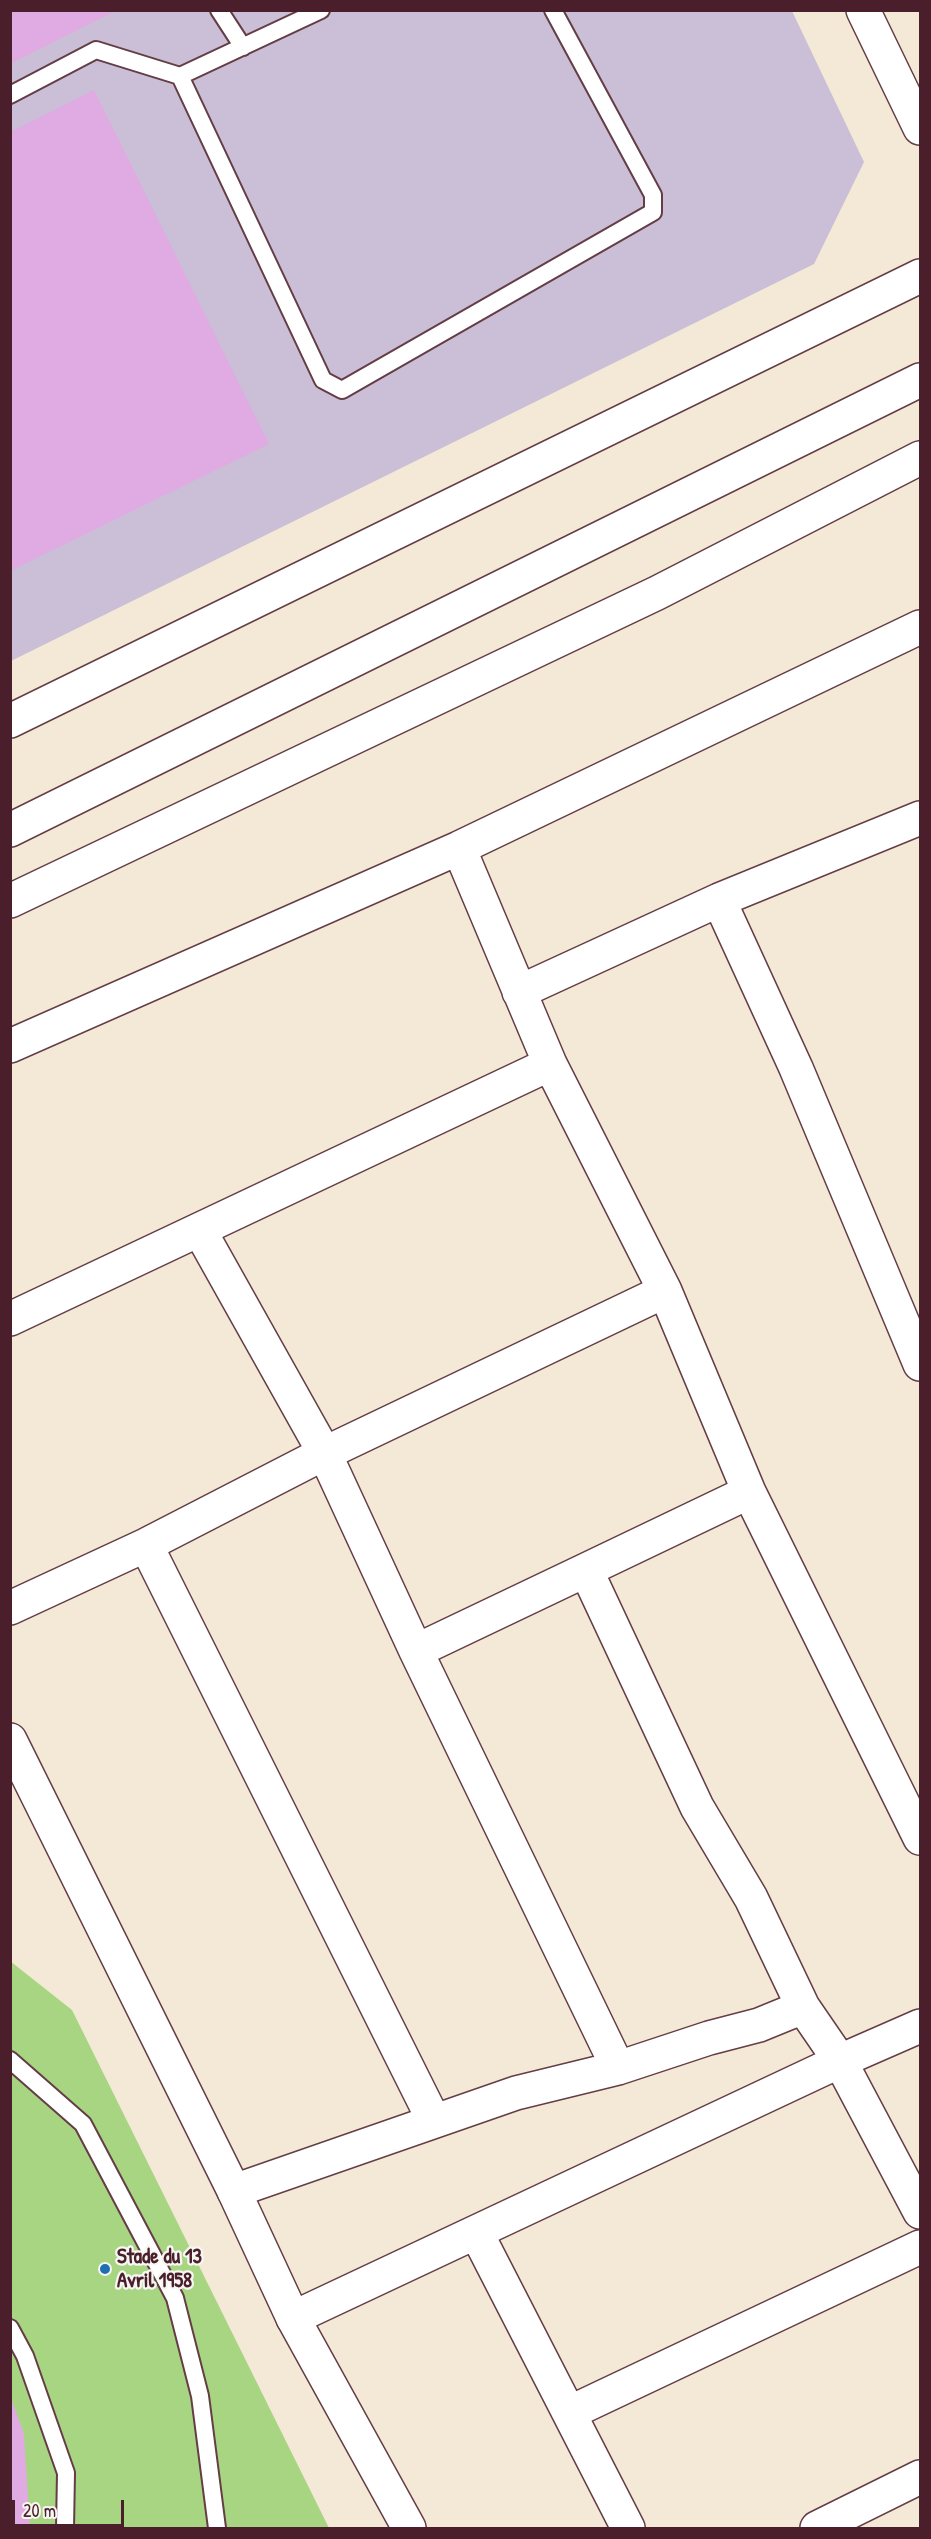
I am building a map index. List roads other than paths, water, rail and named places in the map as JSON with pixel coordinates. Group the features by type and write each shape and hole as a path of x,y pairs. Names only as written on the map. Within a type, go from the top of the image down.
{"street":[{"path":"863,10 921,128"},
{"path":"10,721 921,276"},
{"path":"10,830 921,380"},
{"path":"10,901 657,593 921,458"},
{"path":"10,1046 459,848 921,627"},
{"path":"519,992 719,900 917,830"},
{"path":"459,848 550,1064 665,1291 749,1492 921,1838"},
{"path":"719,900 796,1068 921,1364"},
{"path":"14,1307 200,1231 550,1064"},
{"path":"200,1231 325,1454 416,1651 618,2068"},
{"path":"10,1608 146,1545 325,1454 665,1291"},
{"path":"416,1651 749,1492"},
{"path":"146,1545 434,2121"},
{"path":"586,1570 697,1808 751,1898 802,2007 840,2061 921,2212"},
{"path":"10,1740 234,2191 293,2318 409,2529"},
{"path":"234,2191 516,2092 618,2068 759,2025 802,2007"},
{"path":"293,2318 840,2061 921,2026"},
{"path":"476,2232 628,2529"},
{"path":"568,2413 921,2247"},
{"path":"817,2529 921,2477"}],"lane":[{"path":"219,10 243,47"},
{"path":"10,95 96,50 180,76 321,10"},
{"path":"180,76 323,380 342,390 653,212 653,195 553,10"},
{"path":"10,2060 83,2124 175,2298 200,2396 217,2529"},
{"path":"10,2328 25,2356 66,2473 65,2529"}],"place":[{"name":"Stade du 13 Avril 1958","path":"105,2269"}]}
